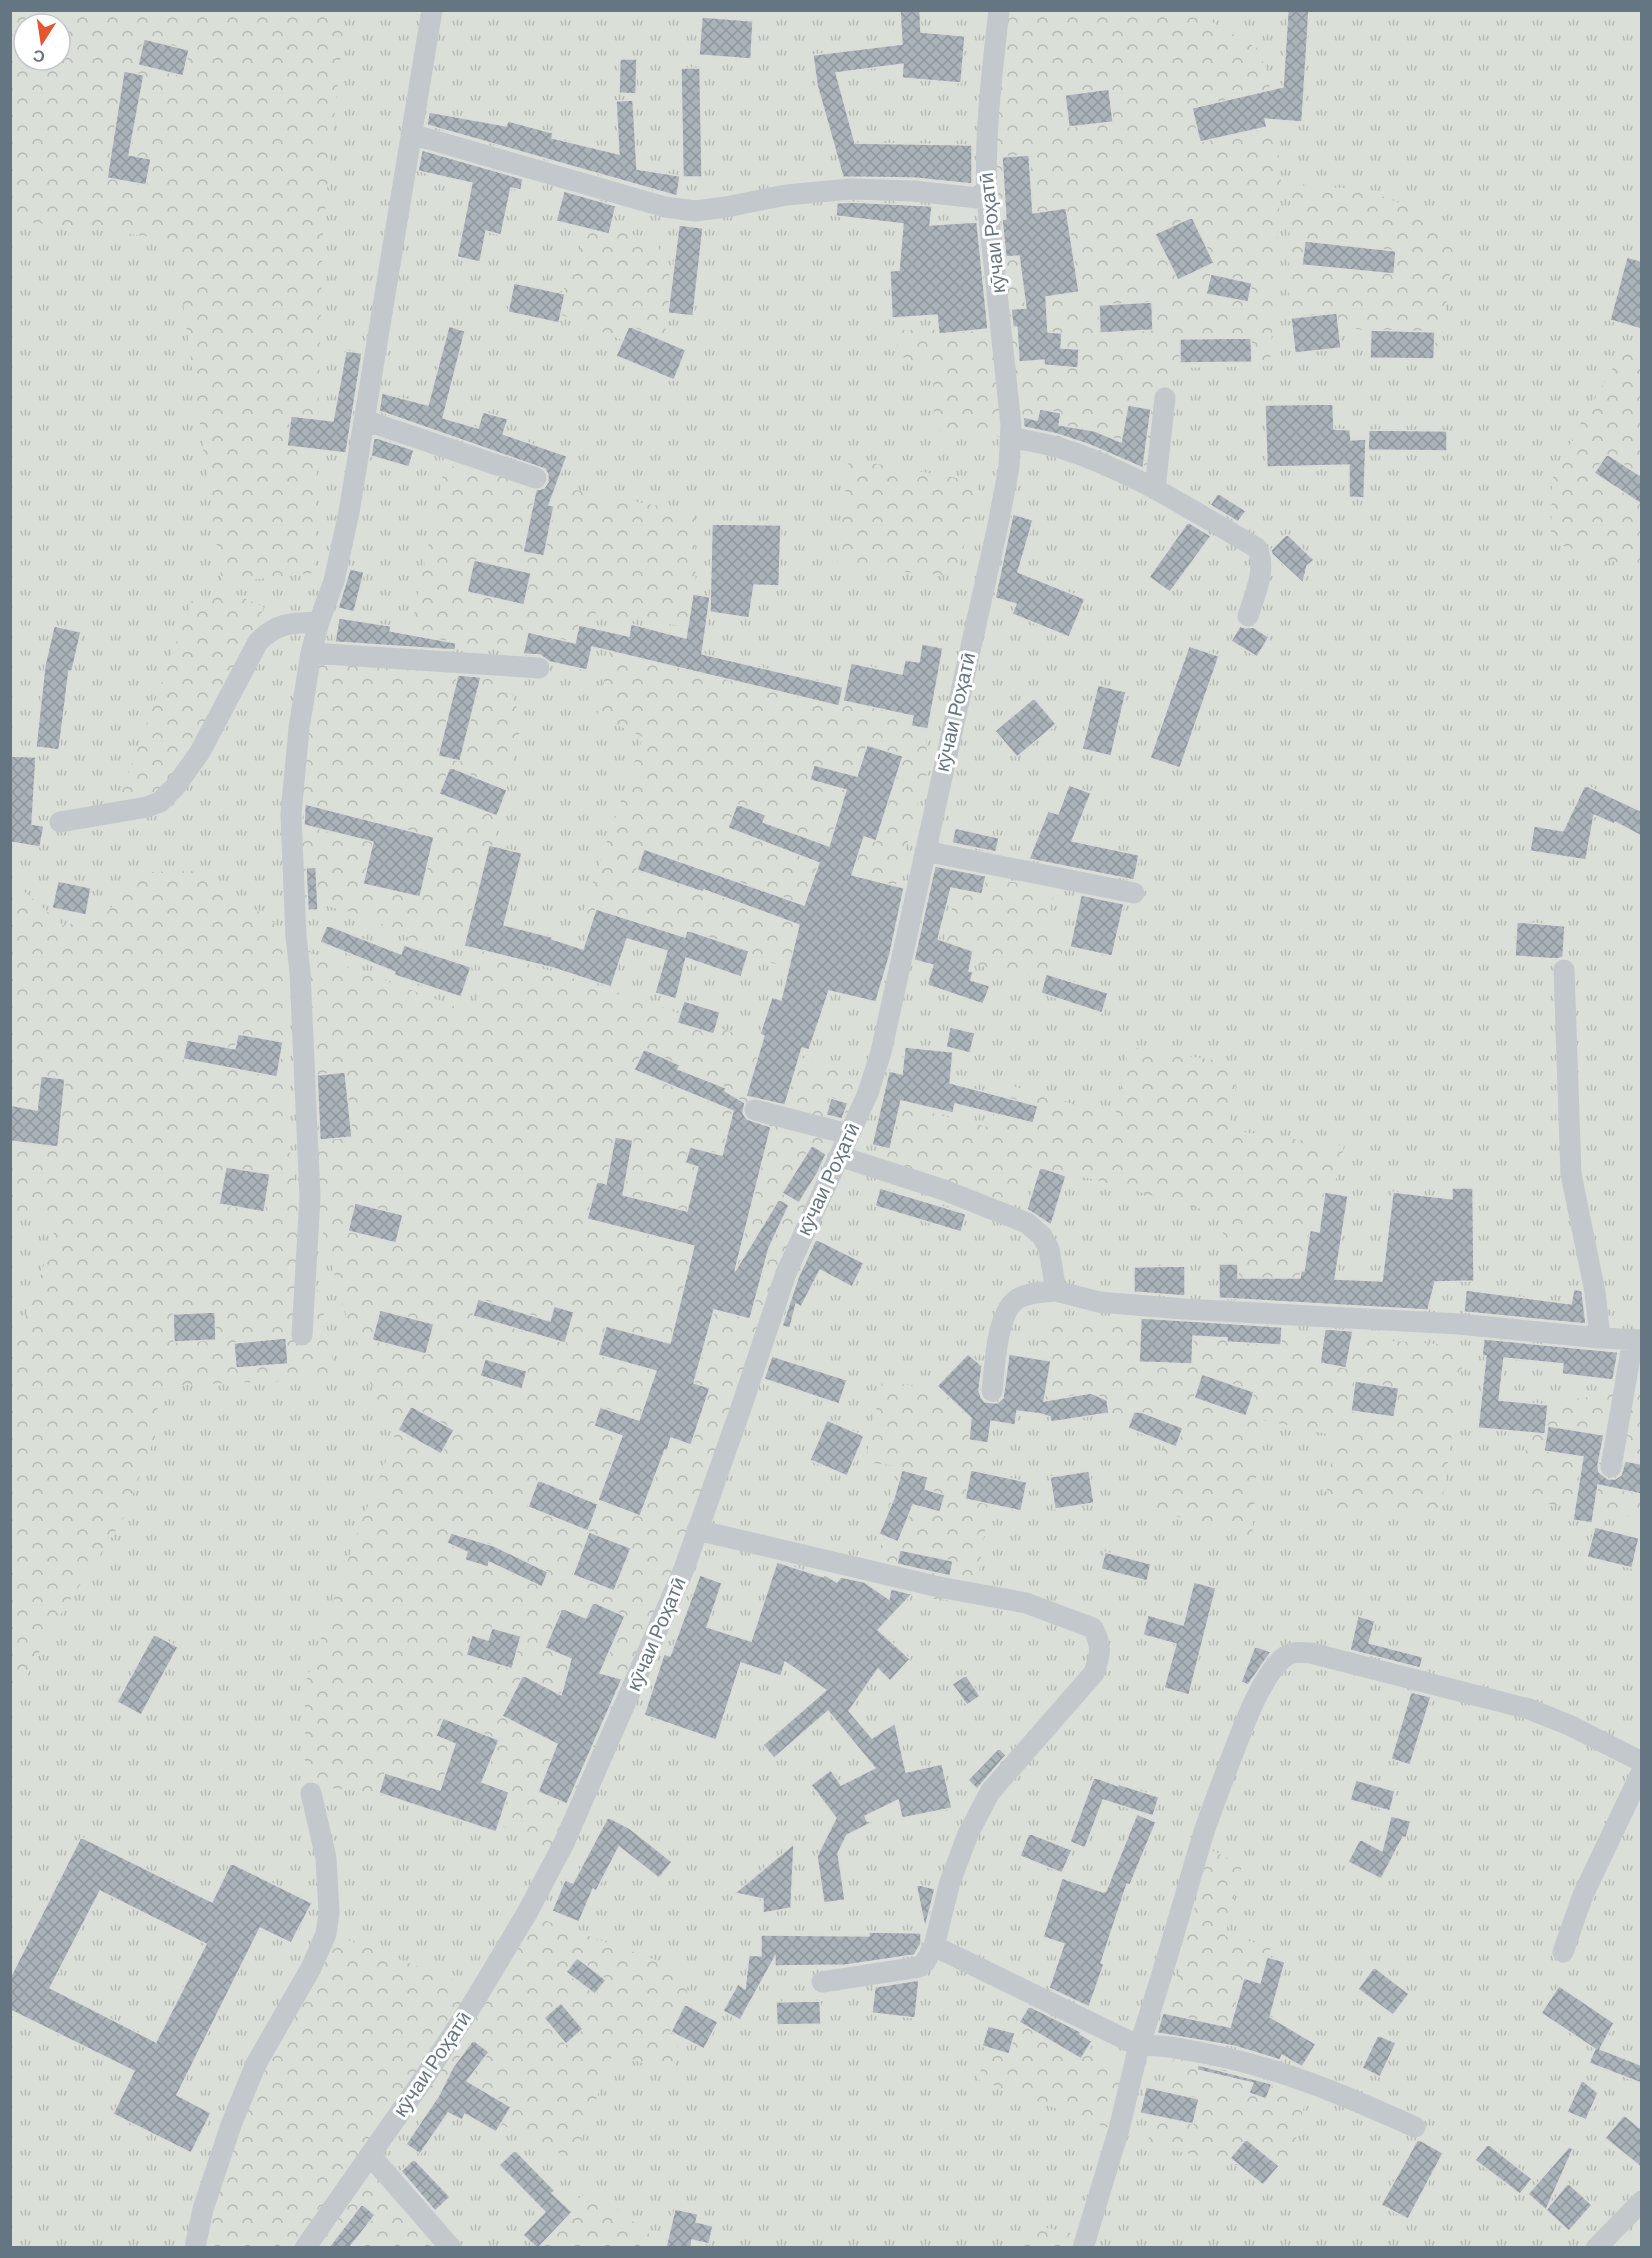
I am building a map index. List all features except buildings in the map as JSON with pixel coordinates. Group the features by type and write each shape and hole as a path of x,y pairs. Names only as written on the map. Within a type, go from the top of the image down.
{"street":[{"path":"302,1335 310,1197 291,814 299,728 311,653 319,622 334,581 349,513 432,10"},
{"name":"кӯчаи Роҳатӣ","path":"305,2247 422,2081 472,2005 527,1913 564,1843 684,1569 786,1272 868,1093 880,1052 1009,467 1011,437 985,164 999,10"},
{"path":"411,134 665,207 695,211 786,195 851,189 915,191 987,199"},
{"path":"1155,489 1165,398"},
{"path":"364,420 536,478"},
{"path":"1011,437 1076,453 1155,489 1257,548 1262,567 1248,616"},
{"path":"60,822 147,807 160,802 175,788 200,752 258,642 271,629 287,624 319,622"},
{"path":"311,653 539,668"},
{"path":"925,851 1134,893"},
{"path":"1564,970 1571,1174 1595,1292 1600,1338"},
{"path":"755,1110 848,1134"},
{"path":"839,1156 944,1190 1027,1223 1042,1236 1049,1250 1056,1291"},
{"path":"992,1391 998,1341 1008,1309 1014,1301 1021,1297 1056,1291 1099,1302 1184,1309 1459,1324 1600,1338 1637,1339 1611,1467"},
{"path":"696,1530 939,1587 1026,1603 1092,1628 1100,1642 1100,1657 1094,1673 990,1792 968,1834 950,1882 934,1946 926,1962 919,1967 822,1982"},
{"path":"1083,2247 1119,2129 1139,2046 1157,1993 1204,1832 1245,1721 1280,1660 1297,1652 1311,1653 1529,1709 1569,1725 1641,1762"},
{"path":"1563,1952 1583,1895 1641,1772"},
{"path":"195,2247 213,2177 256,2064 311,1968 326,1934 329,1912 326,1858 311,1793"},
{"path":"934,1946 1139,2046 1169,2047 1262,2066 1306,2080 1415,2127"},
{"path":"370,2154 451,2247"},
{"path":"1596,2247 1641,2201"}],"green space":[{"path":"1130,10 1207,19 1260,50 1272,95 1281,177 1270,366 1175,368 1161,404 1154,492 1011,441 984,169 1008,11"},
{"path":"11,11 1641,11 1641,2247 11,2248"},
{"path":"11,11 345,11 323,231 314,573 222,583 182,295 179,240 11,220"},
{"path":"1290,185 1363,189 1410,207 1454,239 1441,347 1289,314"},
{"path":"590,219 657,243 678,297 656,354 550,310 569,281"},
{"path":"898,330 995,330 1006,437 934,430 933,368 897,355"},
{"path":"1623,351 1641,354 1641,570 1551,542 1552,479 1584,417"},
{"path":"849,459 979,482 957,576 837,567"},
{"path":"445,465 695,513 696,628 593,613 584,659 409,638"},
{"path":"230,592 264,607 223,709 148,808 119,799 192,600"},
{"path":"612,638 806,685 871,697 924,716 928,767 893,896 805,969 706,951 582,915 643,737 597,716"},
{"path":"309,658 386,663 505,677 522,721 476,923 418,942 366,916 291,897"},
{"path":"201,871 273,922 282,931 287,1136 303,1231 325,1319 335,1373 282,1381 183,1385 159,1395 155,1437 124,1518 51,1629 11,1707 11,1352 35,1293 57,1223 11,1210 11,886 19,887 64,926 107,912 145,872"},
{"path":"961,872 1055,890 1044,931 1066,937 1056,982 940,957"},
{"path":"298,948 500,1023 477,1013 481,949 648,1002 852,1076 871,1099 823,1192 566,1856 467,1809 419,1796 305,1786 305,1684 359,1528 395,1439 369,1380 342,1303 314,1200"},
{"path":"1129,1047 1240,1064 1228,1130 1344,1146 1307,1297 1235,1292 1219,1214 1092,1179 1026,1167 1007,1206 876,1159 888,1102 988,1127 1006,1084 1115,1117"},
{"path":"1049,1317 1465,1346 1440,1515 1324,1511 1335,1436 1260,1419 1252,1537 1151,1509 1167,1431 1021,1400"},
{"path":"882,1382 957,1390 981,1418 992,1450 986,1522 975,1602 934,1599 875,1576 896,1466 865,1462"},
{"path":"1641,1391 1641,1518 1529,1501 1524,1422 1572,1399"},
{"path":"1209,1849 1242,1865 1225,1936 1271,1946 1253,2037 1164,2030"},
{"path":"532,1916 690,1972 673,2073 613,2053 574,2161 425,2086 374,2163 448,2247 201,2248 206,2214 321,1930 454,1980 476,2010"},
{"path":"1010,2002 1130,2071 1117,2131 977,2079"},
{"path":"1174,2058 1308,2090 1287,2177 1147,2144"},
{"path":"591,2188 665,2247 535,2248 547,2226"},
{"path":"1030,2224 1093,2238 1090,2247 1020,2248"}]}
